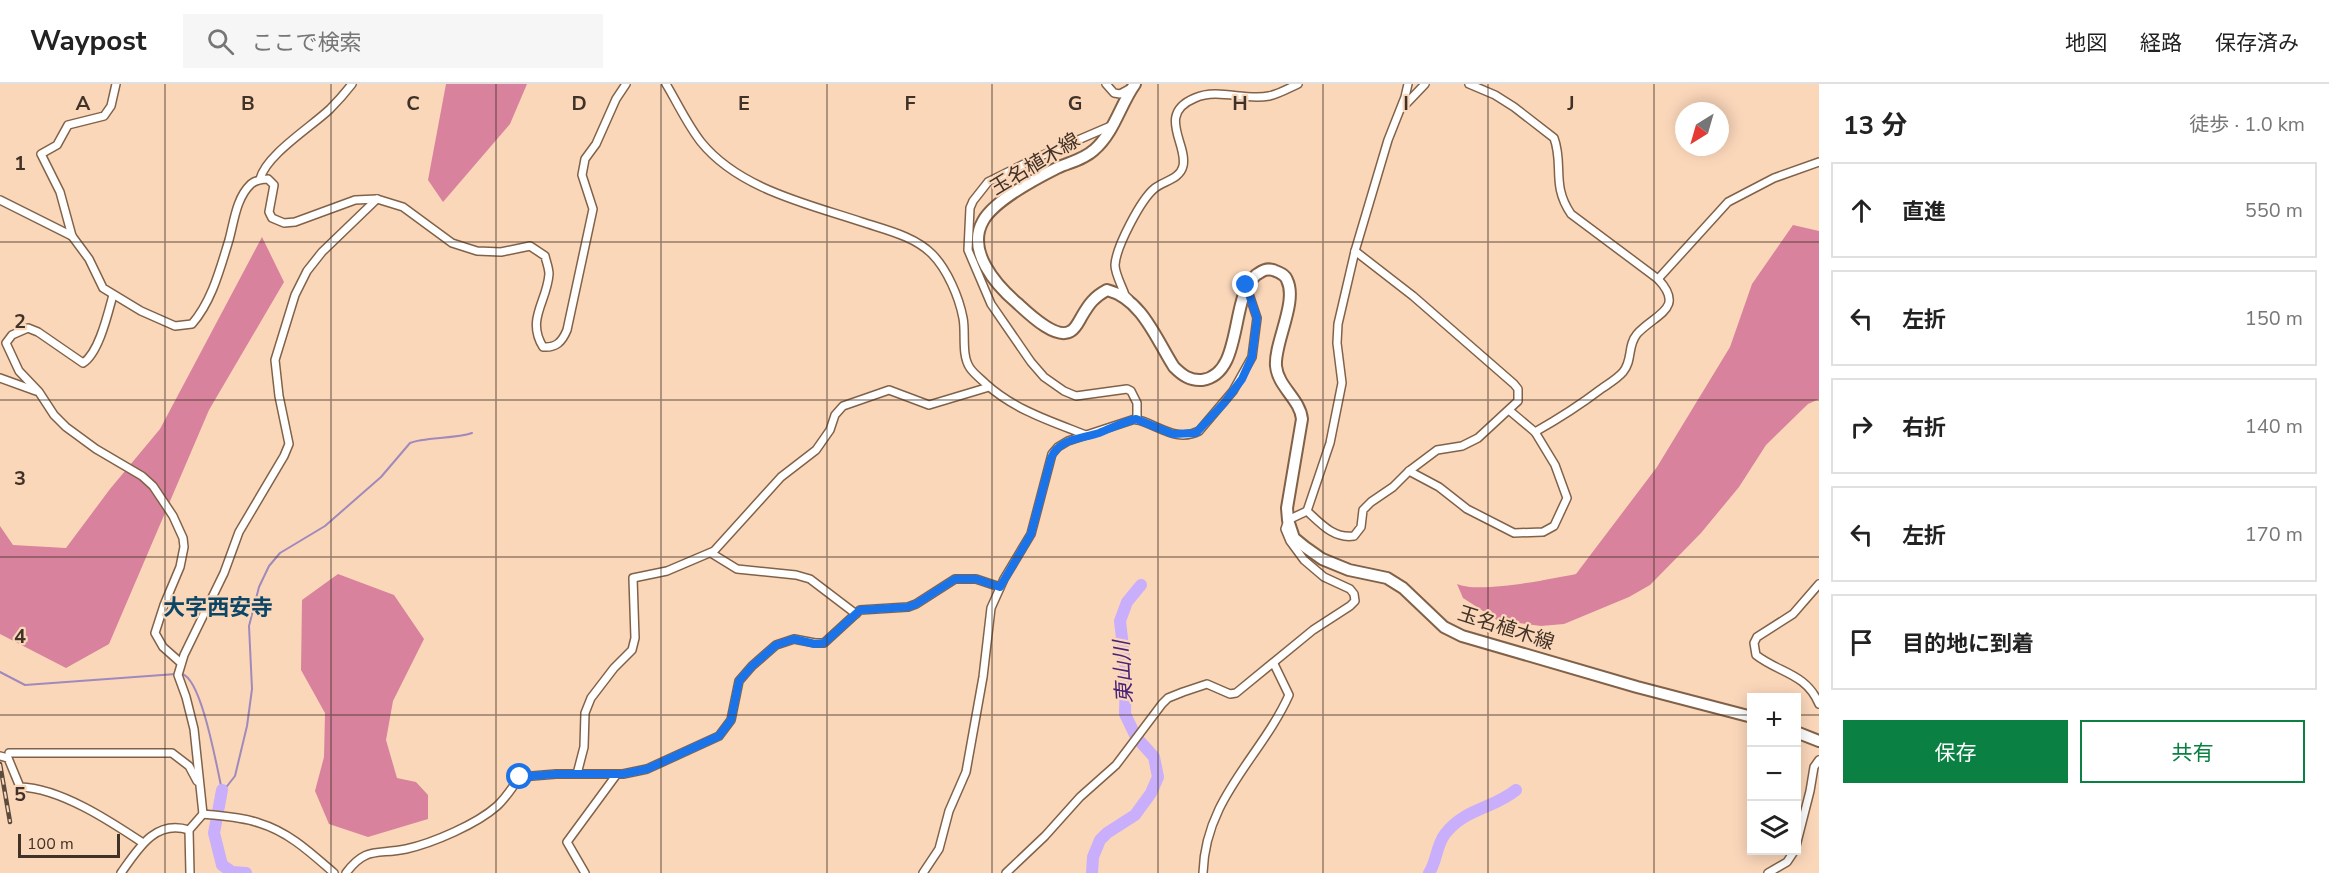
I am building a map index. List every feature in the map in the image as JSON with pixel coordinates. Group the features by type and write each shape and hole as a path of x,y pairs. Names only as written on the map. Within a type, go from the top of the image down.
{"main road":[{"name":"玉名植木線","path":"1134,86 1113,125 1095,149 1083,158 1032,182 998,205 983,220 978,235 980,251 990,277 1003,291 1054,332 1062,334 1071,331 1091,300 1107,290 1118,293 1135,305 1174,367 1183,376 1193,380 1212,378 1229,356 1246,285"},
{"path":"1246,285 1262,271 1269,269 1280,272 1288,280 1289,300 1276,364 1278,377 1301,411 1302,419 1287,508 1288,520"},
{"name":"玉名植木線","path":"1288,520 1294,538 1322,559 1349,570 1387,578 1403,588 1444,627 1462,636 1637,687 1747,716"},
{"path":"1801,734 1819,741"}],"street":[{"path":"116,84 111,106 104,116 68,125 57,144 41,154 60,192 72,236 89,259 103,288 112,295 175,326 192,324 202,313 210,295 238,204 250,185 260,179 268,179 274,185 270,212 272,218 284,223 295,222 355,200 377,199 403,207 452,243 477,251 501,252 530,246 545,256 549,273 539,310 536,335 543,347 552,348 562,341 567,330 593,209 582,175 585,159 596,144 616,99 626,84"},
{"path":"260,179 262,171 272,159 329,110 352,84"},
{"path":"666,84 686,122 702,143 723,163 766,188 905,237 931,253 940,265 957,299 963,318 967,361 970,368 989,387 1021,410 1089,436"},
{"path":"1106,84 1114,93 1120,94 1134,86"},
{"path":"1135,305 1125,295 1115,264 1120,243 1145,199 1154,188 1179,175 1184,165 1176,129 1177,114 1184,105 1196,98 1212,94 1268,96 1298,84"},
{"path":"1006,873 1045,836 1080,797 1116,765 1168,698 1207,684 1230,694 1236,693 1313,630 1350,606 1355,600 1350,589 1324,577 1304,560 1290,541 1285,529 1288,520 1306,511 1330,442 1342,383 1337,343 1338,324 1355,251 1385,149 1408,84"},
{"path":"1400,110 1425,84"},
{"path":"1469,84 1495,95 1514,107 1554,138 1557,145 1558,185 1563,203 1570,214 1658,279 1671,297 1667,309 1637,334 1629,345 1630,359 1623,372 1576,408 1535,432"},
{"path":"1113,125 1036,158 988,182 970,208 968,250 991,304 1044,377 1064,392 1076,396 1127,389 1131,391 1137,403 1137,420"},
{"path":"1658,279 1728,202 1774,178 1819,162"},
{"path":"190,873 189,830 203,814 194,729 178,675 181,663 211,603 239,532 289,444 279,396 275,360 295,295 307,271 322,252 377,199"},
{"path":"0,200 72,236"},
{"path":"1306,511 1325,528 1342,538 1354,536 1361,527 1363,510 1371,502 1393,487 1409,471 1437,450 1462,446 1478,438 1510,411 1518,401 1518,389 1514,384 1413,296 1355,251"},
{"path":"923,873 939,849 949,811 966,772 983,678 990,615 1000,587 1031,534 1052,454 1062,444 1137,420 1173,434 1191,434 1199,431 1218,412 1242,379 1252,357 1257,318 1246,285"},
{"path":"112,295 97,345 88,360 83,363 38,332 28,328 19,331 6,343 14,363 39,392 54,415 66,427 153,486 173,516 183,538 184,547 180,567 155,633 163,647 181,663"},
{"path":"0,378 39,392"},
{"path":"577,774 584,747 585,713 591,698 614,668 632,650 634,644 633,578 667,572 711,553 781,477 816,450 843,406 889,390 929,405 989,387"},
{"path":"1409,471 1439,487 1467,509 1514,533 1543,531 1554,526 1567,498 1555,465 1535,432 1510,411"},
{"path":"711,553 736,569 796,575 810,579 856,614"},
{"path":"346,873 355,861 367,853 405,849 447,834 487,814 499,804 520,777 617,774 647,769 719,736 731,720 739,681 757,661 776,645 785,641 794,639 815,644 824,643 860,610 908,607 955,579 976,579 1000,587"},
{"path":"1819,584 1793,614 1757,637 1754,644 1756,655 1767,663 1795,675 1819,704"},
{"path":"1203,873 1206,846 1220,804 1281,712 1288,694 1274,664"},
{"path":"9,753 172,753 189,766 200,786"},
{"path":"0,756 8,758 20,787 32,788 93,811 142,843"},
{"path":"1801,829 1819,760"},
{"path":"585,873 567,842 617,774"},
{"path":"203,814 259,823 280,831 302,844 334,873"},
{"path":"121,873 142,843 152,834 173,827 189,830"},
{"path":"1768,873 1787,862 1792,855"}],"shaded area":[{"path":"446,84 527,84 510,124 443,202 428,180"},
{"path":"1793,225 1819,231 1819,399 1808,404 1766,445 1739,487 1701,533 1650,585 1629,597 1564,624 1541,626 1497,620 1463,598 1457,584 1467,587 1497,587 1576,574 1657,467 1730,347 1752,284"},
{"path":"262,237 284,282 209,410 109,644 66,668 0,634 0,526 13,545 66,548 110,489 160,429"},
{"path":"338,574 394,595 424,639 393,701 386,740 397,778 416,782 428,795 428,819 368,837 329,824 315,791 324,757 325,713 301,670 302,600"}],"waterway":[{"path":"182,674 196,691 202,707 222,790 224,790 235,776 247,726 252,689 249,626 259,587 269,566 280,553 325,526 381,477 410,443 472,433"},
{"name":"東山川","path":"1092,873 1093,857 1100,840 1135,815 1151,793 1158,777 1154,757 1136,737 1125,714 1126,673 1120,621 1127,602 1141,585"},
{"path":"0,672 25,685 176,674"},
{"path":"222,790 214,833 222,865 232,872 246,873"},
{"path":"1429,873 1442,839 1453,825 1516,790"}],"railway":[{"path":"0,764 10,822"}],"district":[{"name":"大字西安寺","path":"218,608"}],"route":[{"path":"520,777 556,774 623,774 647,769 670,760 719,736 731,720 739,681 776,645 794,639 815,644 824,643 860,610 908,607 928,598 955,579 966,577 1000,587 1031,534 1052,454 1058,447 1079,437 1089,436 1136,419 1173,434 1196,433 1218,412 1242,379 1252,357 1257,318 1246,285"}]}
